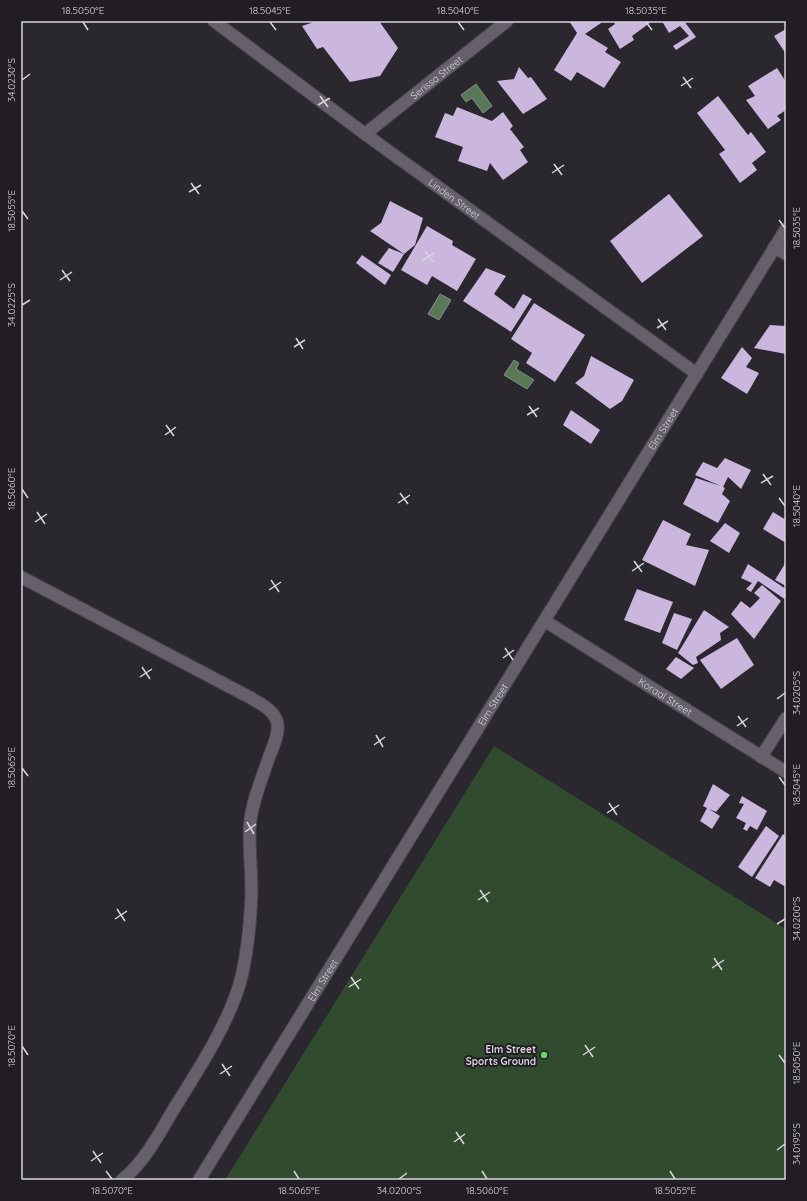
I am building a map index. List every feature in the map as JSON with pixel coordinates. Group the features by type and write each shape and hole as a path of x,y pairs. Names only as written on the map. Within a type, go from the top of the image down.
{"street":[{"name":"Linden Street","path":"214,21 365,134 697,374"},
{"name":"Serissa Street","path":"365,134 507,21"},
{"name":"Elm Street","path":"199,1180 786,228"},
{"path":"774,247 786,254"},
{"path":"21,577 251,698 266,707 274,715 277,722 278,730 255,799 250,823 251,902 242,975 234,1001 218,1035 165,1125 141,1161 122,1180"},
{"name":"Koraal Street","path":"545,621 786,772"},
{"path":"761,757 786,718"}],"shaded area":[{"path":"476,84 492,106 483,113 472,98 466,102 461,95"},
{"path":"440,294 451,300 439,320 428,314"},
{"path":"514,360 519,363 516,369 534,380 527,389 504,375"},
{"name":"Elm Street Sports Ground","path":"494,746 786,929 786,1180 225,1180"}],"building":[{"path":"317,21 379,21 398,48 380,76 350,82 323,47 317,49 302,26"},
{"path":"569,21 600,21 601,23 585,34 608,48 605,52 621,62 604,88 577,72 571,81 554,70 577,33"},
{"path":"613,21 651,22 632,36 634,40 620,49 608,29 615,24"},
{"path":"662,21 684,21 696,37 676,50 673,46 689,36 680,26 669,33"},
{"path":"786,29 786,54 774,36"},
{"path":"519,67 528,78 531,77 547,99 523,114 497,81 514,79"},
{"path":"777,68 786,82 786,110 777,116 781,120 768,129 746,100 755,96 748,86"},
{"path":"718,96 748,135 751,132 766,152 752,163 757,170 740,183 719,154 725,150 697,113"},
{"path":"457,107 492,121 503,112 513,126 510,129 524,147 520,150 528,162 503,180 490,163 487,171 458,161 463,147 435,137 445,113 453,116"},
{"path":"669,194 703,236 642,283 610,241"},
{"path":"390,201 423,218 415,245 404,254 370,231 381,223"},
{"path":"427,226 453,241 452,245 476,259 457,291 432,276 427,285 401,270"},
{"path":"389,248 404,254 393,272 378,263"},
{"path":"362,255 391,275 385,285 356,263"},
{"path":"486,268 506,276 494,294 514,309 523,294 532,299 511,332 463,301"},
{"path":"534,303 585,335 555,382 526,363 532,353 511,339"},
{"path":"770,325 786,326 786,354 754,348"},
{"path":"742,347 752,358 746,367 759,373 747,394 721,378"},
{"path":"591,356 634,380 622,401 610,409 575,383 584,376"},
{"path":"571,410 600,430 591,444 563,425"},
{"path":"725,458 751,470 741,489 728,477 723,487 725,488 722,494 730,501 718,523 683,504 696,478 721,486 695,475 703,462 717,468"},
{"path":"773,512 786,520 786,543 763,529"},
{"path":"663,520 691,534 686,545 709,550 695,586 642,560"},
{"path":"725,523 740,533 729,553 710,541"},
{"path":"786,562 786,586 775,580"},
{"path":"748,564 786,589 786,600 758,581 751,592 746,589 752,583 741,578"},
{"path":"762,585 781,601 754,639 731,614 741,601 750,608 760,598 754,593"},
{"path":"637,589 673,602 660,633 624,620"},
{"path":"704,610 729,627 720,633 721,640 696,657 698,663 693,665 678,653"},
{"path":"674,613 692,619 677,650 662,643"},
{"path":"737,638 754,665 721,689 700,660"},
{"path":"676,657 694,668 681,679 666,669"},
{"path":"713,784 730,795 716,812 709,809 720,816 712,829 700,821 707,808 703,806"},
{"path":"742,796 767,811 757,830 750,826 747,831 743,829 746,823 736,818 744,804 739,803"},
{"path":"766,826 779,836 752,877 738,867"},
{"path":"783,834 786,837 786,887 774,880 770,887 755,878"}],"place":[{"name":"Elm Street Sports Ground","path":"544,1055"}]}
